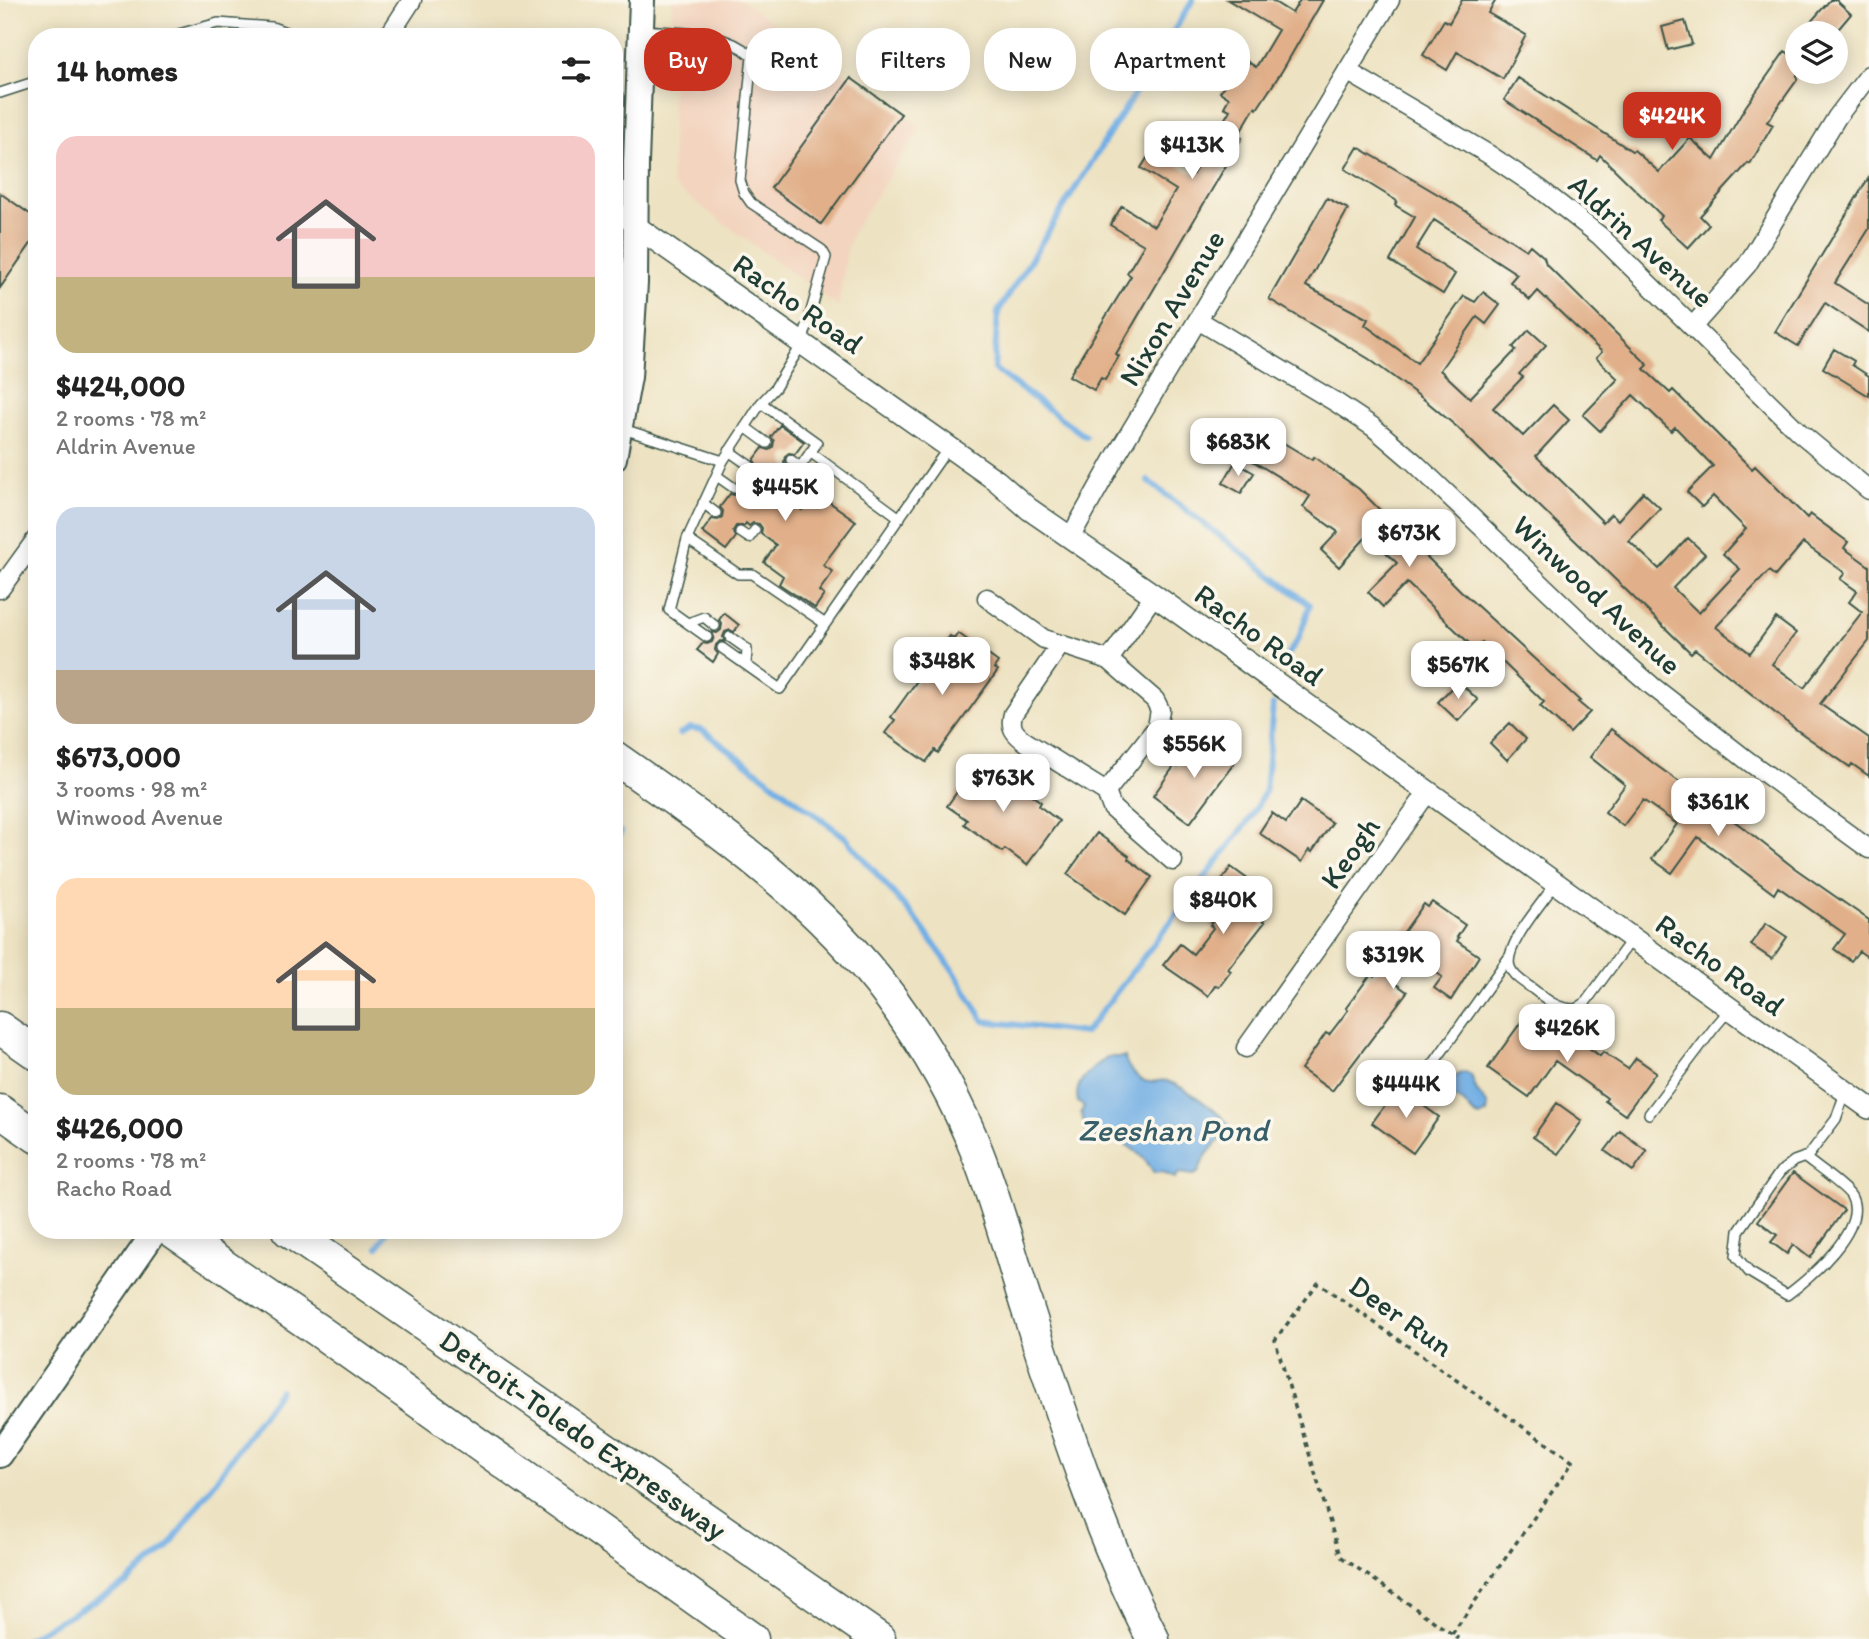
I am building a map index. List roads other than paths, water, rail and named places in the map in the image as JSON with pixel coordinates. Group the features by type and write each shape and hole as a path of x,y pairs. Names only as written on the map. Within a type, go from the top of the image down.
{"highway":[{"path":"623,764 771,872 812,908 866,967 914,1031 948,1089 976,1150 995,1200 1042,1355 1113,1554 1153,1639"},
{"path":"0,1028 28,1048"},
{"path":"0,1111 28,1131"},
{"path":"0,1136 28,1148"},
{"path":"184,1239 319,1331 752,1639"},
{"name":"Detroit-Toledo Expressway","path":"301,1239 879,1639"}],"main road":[{"path":"623,416 629,377 637,227 636,162 642,0"},
{"path":"0,1455 150,1239"}],"street":[{"path":"394,28 412,0"},
{"name":"Nixon Avenue","path":"1070,538 1390,0"},
{"name":"Aldrin Avenue","path":"1347,71 1488,153 1541,189 1600,236 1799,432 1869,490"},
{"path":"1693,326 1748,265 1837,117 1869,75"},
{"name":"Racho Road","path":"623,217 997,481 1029,509 1154,595 1869,1108"},
{"name":"Winwood Avenue","path":"1198,320 1373,427 1414,462 1606,646 1652,686 1739,754 1869,849"},
{"path":"0,589 28,550"},
{"path":"1108,660 1154,595"},
{"path":"987,598 1044,639 1108,660 1156,700 1160,710 1157,727 1105,792"},
{"path":"1061,644 1013,714 1012,728 1015,734 1105,792 1112,808 1173,861"},
{"name":"Keogh","path":"1246,1048 1427,793"}],"lane":[{"path":"200,28 218,23 275,28"},
{"path":"641,30 718,37 742,47 752,56 740,180 744,193 751,203 822,250 826,257 802,344 775,388 761,403 723,461 687,539 668,610 707,637"},
{"path":"0,93 28,84"},
{"path":"761,403 817,443 783,492 775,483"},
{"path":"745,427 767,443"},
{"path":"623,430 723,461"},
{"path":"722,648 780,690 948,448"},
{"path":"730,451 750,466"},
{"path":"810,452 900,518"},
{"path":"791,460 800,467"},
{"path":"717,476 734,488"},
{"path":"704,503 716,513"},
{"path":"740,531 749,538 755,530"},
{"path":"687,539 738,574 752,574 824,623"},
{"path":"688,623 704,617 715,626"},
{"path":"730,637 747,649 746,665"},
{"path":"1414,1091 1508,957 1513,944 1555,884"},
{"path":"1508,957 1512,972 1518,978 1555,1006 1576,1009 1585,1003 1632,939"},
{"path":"1649,1114 1730,1009"},
{"path":"1804,1157 1850,1194 1855,1218 1847,1234 1818,1269 1787,1294 1749,1272 1736,1256 1740,1231 1780,1171 1794,1161 1804,1157 1808,1156 1836,1119 1845,1091"}],"water":[{"name":"Zeeshan Pond","path":"1107,1057 1125,1057 1131,1070 1142,1080 1165,1080 1184,1089 1204,1102 1229,1125 1233,1131 1211,1149 1198,1173 1179,1173 1175,1178 1162,1172 1154,1173 1139,1154 1105,1131 1095,1138 1086,1131 1081,1112 1084,1107 1078,1102 1078,1088 1085,1076"},
{"path":"1465,1072 1471,1075 1477,1091 1488,1105 1487,1113 1480,1117 1447,1093 1452,1080"}],"waterway":[{"path":"1085,436 994,369 998,312 1193,0"},
{"path":"1148,481 1310,605 1299,638 1281,665"},
{"path":"680,734 690,728 702,730 845,837 918,922 955,973 984,1021 1085,1033 1250,819 1265,791 1273,705"},
{"path":"378,1247 383,1239"},
{"path":"26,1639 127,1583 167,1549 280,1390"}]}
